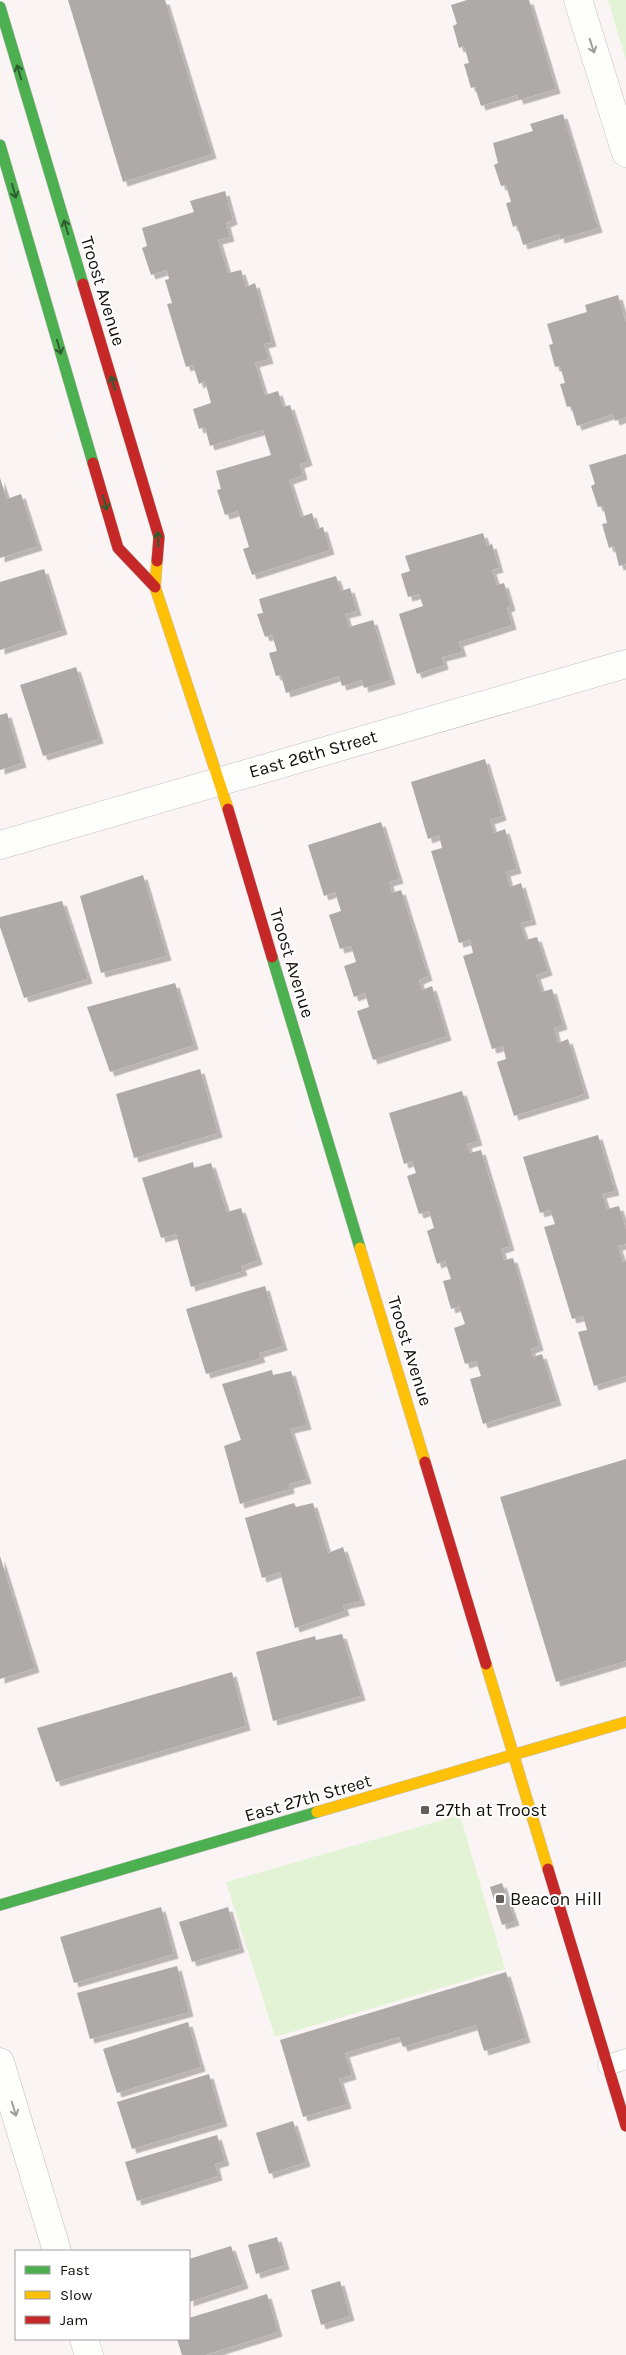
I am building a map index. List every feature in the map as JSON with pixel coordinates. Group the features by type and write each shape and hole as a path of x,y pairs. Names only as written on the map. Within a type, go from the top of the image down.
{"main road":[{"name":"Troost Avenue","path":"0,7 159,537 154,587"},
{"name":"Troost Avenue","path":"0,144 118,548 154,587 207,741 514,1756 617,2062 626,2126"},
{"name":"East 27th Street","path":"0,1905 626,1722"}],"street":[{"path":"578,0 626,153"},
{"name":"East 26th Street","path":"0,845 626,664"},
{"path":"0,2062 57,2250"},
{"path":"84,2340 89,2355"}],"green space":[{"path":"608,0 626,0 626,60"},
{"path":"460,1815 505,1969 275,2037 226,1882"}],"building":[{"path":"68,0 165,0 212,154 123,182"},
{"path":"467,0 529,0 556,89 519,100 517,95 481,106 475,87 471,88 464,64 469,63 464,46 459,48 453,26 457,24 451,5"},
{"path":"563,114 598,228 560,239 559,234 523,245 517,225 513,227 506,203 511,202 506,185 501,186 494,165 498,163 493,143 533,131 530,124"},
{"path":"225,191 233,220 226,223 230,237 218,240 228,273 241,270 246,287 255,283 272,342 264,344 269,359 255,363 265,395 278,391 283,407 290,405 308,461 300,464 303,475 289,480 301,517 312,513 317,529 323,527 330,550 252,575 243,549 249,547 238,511 225,515 217,490 221,489 216,471 271,455 263,430 210,446 205,427 199,429 193,409 211,403 205,381 199,384 193,365 186,367 167,304 172,303 165,280 169,279 167,270 151,275 142,248 147,246 142,228 194,212 190,201"},
{"path":"618,295 626,323 626,417 615,421 613,414 577,426 571,406 567,407 560,384 565,383 560,366 555,367 549,345 553,344 547,324 587,312 585,305"},
{"path":"626,454 626,564 619,566 614,546 609,548 602,524 607,523 603,506 598,507 591,486 595,484 589,465"},
{"path":"0,478 7,499 21,494 38,546 0,558"},
{"path":"483,533 487,546 492,544 499,568 492,570 497,585 504,583 511,606 507,608 512,625 459,642 462,652 442,657 444,665 417,674 399,614 423,606 419,594 408,597 401,574 410,571 405,556"},
{"path":"44,569 63,630 0,650 0,582"},
{"path":"336,576 341,591 350,588 357,611 345,614 349,627 373,620 391,680 364,688 362,680 342,686 339,676 286,693 281,675 276,676 269,653 277,651 272,635 265,637 257,614 263,613 259,599"},
{"path":"76,667 99,739 43,756 20,685"},
{"path":"7,713 22,763 0,770 0,715"},
{"path":"485,759 502,816 490,820 494,833 505,829 517,869 506,872 510,887 521,883 532,920 520,923 526,940 537,937 548,971 536,975 542,992 552,989 563,1025 554,1028 558,1043 568,1039 585,1094 514,1116 497,1062 506,1059 503,1046 492,1049 463,956 473,953 470,940 459,943 431,851 442,848 439,835 428,839 411,782"},
{"path":"381,822 399,879 389,882 392,893 401,890 428,976 419,980 422,990 432,986 447,1036 373,1060 357,1011 369,1007 365,993 354,997 344,966 356,962 351,946 340,949 329,915 341,911 335,892 324,896 308,845"},
{"path":"143,875 167,956 101,973 80,896"},
{"path":"62,901 88,979 24,998 0,927 0,917"},
{"path":"175,983 194,1045 110,1072 87,1007"},
{"path":"200,1069 218,1133 134,1158 116,1094"},
{"path":"462,1091 478,1141 467,1144 470,1153 481,1150 510,1246 501,1249 504,1260 513,1258 539,1346 531,1349 533,1357 542,1354 557,1401 483,1424 470,1379 481,1376 476,1361 465,1364 454,1328 465,1324 459,1306 451,1309 443,1281 451,1279 445,1261 437,1264 427,1231 434,1228 429,1211 419,1214 407,1176 416,1173 412,1161 404,1164 389,1113"},
{"path":"598,1135 615,1191 602,1194 607,1209 619,1206 626,1230 626,1244 618,1246 623,1262 626,1261 626,1376 594,1386 578,1332 587,1330 583,1316 572,1319 544,1227 555,1224 550,1210 540,1213 523,1157"},
{"path":"193,1162 194,1168 211,1163 227,1212 241,1208 258,1260 241,1266 243,1271 191,1287 176,1234 161,1238 142,1178"},
{"path":"265,1286 283,1346 259,1353 261,1358 206,1374 186,1309"},
{"path":"272,1370 273,1375 291,1371 307,1425 290,1429 307,1479 289,1484 290,1489 240,1504 224,1446 241,1440 222,1384"},
{"path":"626,1459 626,1661 556,1682 500,1497"},
{"path":"294,1503 296,1507 313,1503 328,1553 343,1547 361,1601 343,1605 345,1611 295,1628 280,1572 262,1578 245,1518"},
{"path":"0,1556 35,1668 0,1679"},
{"path":"342,1634 361,1696 273,1721 256,1652 315,1636 316,1640"},
{"path":"232,1672 246,1726 56,1782 37,1728"},
{"path":"502,1883 515,1921 502,1925 490,1887"},
{"path":"161,1907 174,1954 74,1983 60,1937"},
{"path":"228,1907 240,1948 192,1962 179,1922"},
{"path":"177,1966 189,2012 90,2039 77,1993"},
{"path":"506,1972 526,2038 484,2051 476,2025 403,2047 399,2037 345,2053 352,2075 339,2079 347,2104 303,2117 280,2040"},
{"path":"188,2022 201,2067 117,2093 103,2049"},
{"path":"209,2074 223,2122 132,2149 117,2102"},
{"path":"293,2121 306,2162 269,2174 256,2133"},
{"path":"217,2135 225,2161 215,2164 218,2176 137,2201 125,2162"},
{"path":"277,2237 285,2265 256,2274 248,2245"},
{"path":"231,2246 244,2284 190,2302 190,2259"},
{"path":"340,2281 350,2316 321,2325 311,2290"},
{"path":"267,2294 278,2332 205,2355 182,2355 177,2340 190,2340 190,2318"}],"traffic: fast":[{"path":"0,7 83,284"},
{"path":"0,145 93,463"},
{"path":"272,957 360,1248"},
{"path":"0,1905 317,1812"}],"traffic: slow":[{"path":"157,561 155,587 228,809"},
{"path":"360,1248 425,1462"},
{"path":"486,1664 548,1869"},
{"path":"317,1812 626,1722"}],"traffic: jam":[{"path":"83,284 159,537 157,561"},
{"path":"93,463 118,548 155,587"},
{"path":"228,809 272,957"},
{"path":"425,1462 486,1664"},
{"path":"548,1869 626,2126"}],"place":[{"name":"27th at Troost","path":"425,1810"},
{"name":"Beacon Hill","path":"500,1899"}]}
